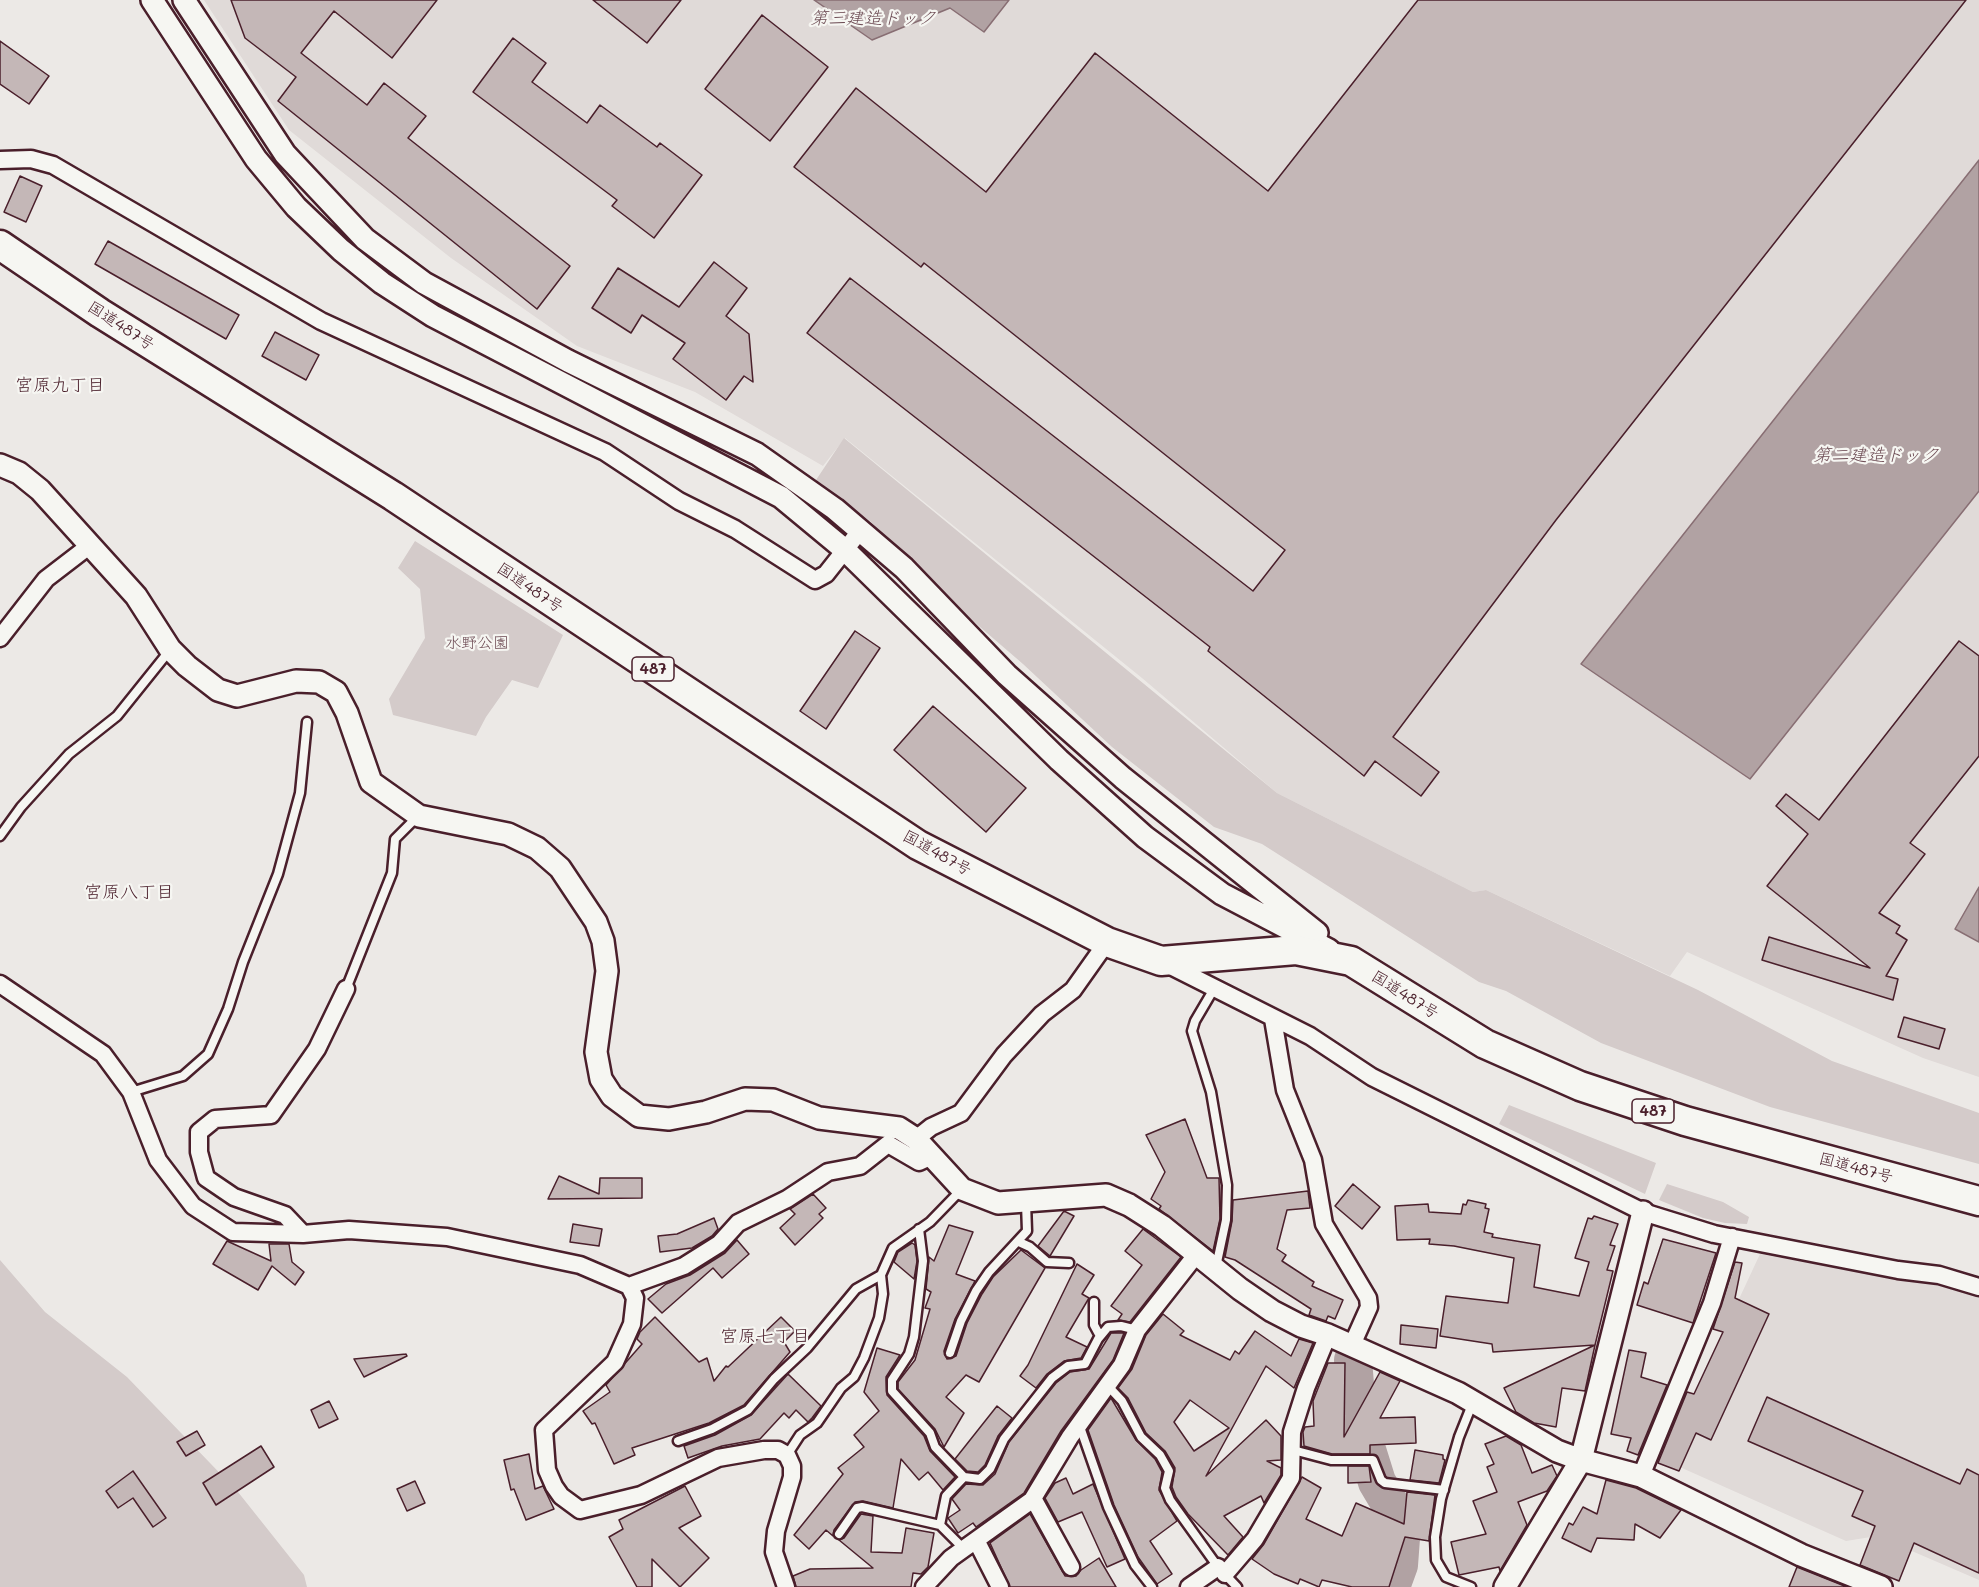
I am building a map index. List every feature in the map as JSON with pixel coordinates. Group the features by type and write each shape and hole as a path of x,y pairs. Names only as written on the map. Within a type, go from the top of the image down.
{"highway":[{"name":"国道487号","path":"0,245 100,313 393,496 918,844 1107,942 1161,961 1296,950 1351,961 1485,1044 1580,1086 1685,1122 1979,1201"}],"street":[{"path":"152,0 256,159 296,207 349,257 382,283 434,316 781,497 845,550 1059,760 1146,837 1222,894 1351,961"},
{"path":"184,0 285,154 365,239 424,283 568,361 757,454 835,509 904,568 1007,675 1123,778 1351,961"},
{"path":"0,160 31,159 53,165 321,321 605,452 679,501 744,534 815,580 826,574 860,531"},
{"path":"0,465 19,473 40,490 136,596 170,649 187,666 218,690 237,696 296,681 319,682 336,692 347,712 371,782 418,816 508,834 537,848 560,868 596,922 603,941 606,971 596,1052 602,1079 612,1096 639,1116 669,1119 706,1112 745,1098 773,1100 819,1118 899,1128 916,1139 962,1189 998,1203 1026,1203 1106,1195 1129,1205 1154,1221 1215,1270 1272,1311 1301,1326 1352,1345 1473,1402 1557,1451 1641,1476 1801,1555 1881,1587"},
{"path":"0,638 46,579 89,546"},
{"path":"916,1139 931,1126 961,1113 1004,1055 1042,1014 1073,990 1107,942"},
{"path":"1161,961 1310,1036 1372,1077 1643,1212 1732,1237 1898,1270 1939,1275 1979,1287"},
{"path":"0,984 103,1054 131,1092 158,1160 193,1206 233,1232 303,1234 349,1230 447,1237 580,1265 629,1286 635,1298 632,1324 615,1362 544,1430 547,1470 561,1496 580,1510 641,1495 718,1458 764,1450 778,1450 787,1455 792,1466 792,1478 776,1531 774,1552 786,1587"},
{"path":"303,1234 285,1215 234,1197 206,1178 199,1152 199,1132 215,1119 272,1115 317,1049 346,989"},
{"path":"1273,1019 1285,1090 1313,1160 1324,1224 1368,1299 1369,1308 1352,1345"},
{"path":"629,1286 684,1266 719,1244 738,1224 787,1199 828,1172 860,1166 888,1144 919,1162 932,1156"},
{"path":"1505,1587 1581,1460 1643,1212"},
{"path":"1641,1476 1712,1303 1732,1237"},
{"path":"924,1587 951,1558 1033,1498 1079,1424 1122,1365 1137,1330 1196,1255"},
{"path":"1189,1587 1222,1570 1255,1539 1282,1495 1291,1478 1292,1432 1306,1388 1328,1335"},
{"path":"1033,1498 1071,1567"},
{"path":"970,1545 1000,1587"}],"lane":[{"path":"0,836 21,807 69,754 117,716 170,649"},
{"path":"131,1092 183,1076 208,1054 278,874 300,793 307,722"},
{"path":"346,989 392,873 395,839 418,816"},
{"path":"1215,987 1195,1021 1192,1031 1211,1092 1227,1185 1226,1220 1215,1270"},
{"path":"678,1442 712,1429 748,1410 774,1379 807,1348 856,1289 880,1275 893,1248 945,1208 962,1189"},
{"path":"950,1353 968,1304 989,1272 1027,1231 1026,1203"},
{"path":"919,1228 922,1261 914,1336 909,1354 892,1380 892,1391 930,1433 935,1447 963,1477 980,1479 990,1469 1004,1439 1052,1378 1068,1366 1085,1364 1100,1336 1108,1327 1121,1326 1137,1330"},
{"path":"1019,1242 1030,1247 1047,1262 1069,1263"},
{"path":"787,1455 800,1435 817,1423 841,1388 854,1377 864,1358 879,1318 883,1293 880,1275"},
{"path":"1094,1302 1092,1311 1094,1325 1100,1336"},
{"path":"1108,1386 1122,1401 1141,1437 1160,1455 1169,1471 1165,1488 1170,1500 1237,1587"},
{"path":"1471,1587 1446,1577 1436,1560 1435,1537 1444,1490 1459,1437 1473,1402"},
{"path":"1079,1424 1108,1507 1135,1565 1152,1587"},
{"path":"1293,1450 1331,1460 1373,1460 1381,1480 1385,1483 1444,1490"},
{"path":"940,1526 946,1496 963,1477"},
{"path":"839,1534 857,1509 862,1508 940,1526 970,1545"}],"shaded area":[{"path":"204,0 1979,0 1979,1077 1923,1058 1687,952 1670,976 1486,890 1473,892 1277,793 1142,678 845,438 823,466 695,392 577,346 451,258 289,130"},
{"path":"1760,1254 1979,1293 1979,1580 1877,1536 1846,1541 1664,1460"}],"green space":[{"path":"844,438 1277,793 1473,892 1486,890 1698,990 1832,1061 1979,1113 1979,1164 1770,1107 1601,1043 1506,991 1479,982 1262,844 1214,827 1112,747 1023,664 951,602 870,521 816,480"},
{"name":"水野公園","path":"415,541 563,635 538,688 512,680 486,717 476,736 393,715 389,699 425,638 420,589 398,568"},
{"path":"1509,1105 1656,1163 1645,1194 1499,1124"},
{"path":"1667,1184 1723,1202 1749,1217 1747,1224 1725,1223 1703,1218 1659,1200"},
{"path":"0,1260 45,1312 127,1377 238,1492 304,1575 307,1587 0,1587"}],"water":[{"name":"第三建造ドック","path":"814,0 1009,0 984,32 950,8 872,40"},
{"name":"第二建造ドック","path":"1979,160 1979,491 1750,779 1581,664"},
{"path":"1979,887 1979,942 1955,929"}],"building":[{"path":"231,0 437,0 392,58 334,11 301,53 367,105 384,83 426,116 408,138 570,266 537,309 278,101 296,77 245,38"},
{"path":"593,0 681,0 647,43"},
{"path":"1418,0 1966,0 1556,520 1393,737 1439,772 1421,796 1375,761 1364,776 1208,651 1210,647 807,333 850,278 1253,591 1285,550 924,263 921,267 794,167 856,88 986,192 1095,53 1268,191"},
{"path":"762,15 828,67 770,141 705,89"},
{"path":"513,38 546,63 532,82 587,123 600,105 657,147 660,143 702,175 654,238 612,206 617,200 473,92"},
{"path":"0,41 49,76 29,104 0,84"},
{"path":"20,176 42,186 26,222 4,212"},
{"path":"108,241 239,315 226,339 95,264"},
{"path":"714,262 747,288 726,316 749,334 753,382 744,376 726,400 673,359 685,343 642,315 631,333 592,308 618,268 679,307"},
{"path":"275,332 319,355 306,380 262,356"},
{"path":"855,631 880,648 826,729 800,711"},
{"path":"1959,641 1979,656 1979,756 1910,843 1925,854 1879,913 1900,926 1896,933 1907,940 1886,976 1898,979 1893,1000 1762,960 1769,937 1870,968 1767,886 1808,834 1776,806 1786,794 1819,820"},
{"path":"933,706 1026,788 986,832 894,750"},
{"path":"1904,1017 1945,1029 1939,1049 1898,1037"},
{"path":"1185,1119 1207,1178 1219,1178 1220,1219 1213,1251 1159,1209 1161,1206 1151,1199 1165,1172 1146,1135"},
{"path":"559,1176 599,1194 600,1178 642,1178 642,1198 548,1199"},
{"path":"1353,1184 1380,1207 1362,1229 1335,1206"},
{"path":"1308,1191 1310,1208 1287,1210 1277,1249 1286,1255 1282,1261 1314,1282 1312,1286 1343,1300 1335,1319 1328,1316 1326,1321 1309,1315 1311,1309 1235,1260 1225,1257 1232,1221 1233,1200"},
{"path":"813,1194 826,1208 819,1214 823,1218 795,1245 780,1228 795,1214 790,1209"},
{"path":"1468,1200 1486,1204 1485,1208 1489,1209 1484,1232 1493,1234 1492,1237 1540,1245 1534,1287 1579,1296 1589,1262 1575,1258 1588,1218 1592,1219 1594,1216 1618,1224 1610,1245 1615,1246 1607,1270 1613,1271 1595,1345 1493,1352 1492,1344 1440,1336 1446,1296 1508,1303 1514,1258 1454,1246 1429,1244 1430,1239 1397,1240 1395,1206 1428,1204 1429,1212 1461,1214 1463,1204 1466,1205"},
{"path":"1064,1211 1074,1216 1050,1256 1038,1246"},
{"path":"714,1218 718,1229 712,1236 692,1248 660,1252 658,1236 677,1234"},
{"path":"573,1224 602,1229 599,1246 570,1242"},
{"path":"949,1225 973,1232 956,1274 975,1281 955,1319 944,1351 947,1359 956,1356 967,1323 993,1277 1021,1250 1045,1268 979,1382 966,1375 946,1397 964,1413 944,1447 935,1429 898,1389 898,1382 915,1360 930,1309 925,1308 931,1292 926,1289 929,1257 934,1261"},
{"path":"1143,1229 1181,1257 1130,1322 1118,1320 1122,1314 1111,1306 1142,1265 1125,1251"},
{"path":"1663,1239 1716,1253 1693,1323 1637,1305 1644,1282 1648,1284"},
{"path":"737,1240 749,1254 722,1278 713,1268 662,1313 648,1299 666,1284 690,1275 725,1253"},
{"path":"227,1241 271,1261 269,1244 289,1244 292,1262 304,1272 295,1285 272,1266 258,1290 213,1264"},
{"path":"912,1243 915,1245 917,1261 914,1279 894,1262 898,1252"},
{"path":"1735,1262 1742,1263 1735,1298 1769,1314 1711,1440 1696,1433 1679,1471 1658,1463 1687,1392 1694,1394 1723,1332 1713,1329"},
{"path":"1077,1264 1094,1275 1082,1294 1089,1298 1066,1337 1087,1347 1081,1358 1064,1361 1047,1374 1036,1388 1020,1376 1028,1365"},
{"path":"1163,1314 1184,1331 1180,1335 1230,1360 1235,1351 1239,1354 1255,1331 1291,1356 1299,1339 1313,1343 1294,1388 1266,1366 1206,1476 1266,1420 1281,1436 1281,1460 1267,1461 1281,1468 1281,1475 1264,1503 1261,1496 1224,1516 1243,1537 1228,1555 1188,1514 1176,1497 1172,1487 1175,1468 1165,1451 1146,1433 1128,1398 1118,1388 1132,1369 1146,1335","holes":["1190,1400 1229,1428 1194,1451 1174,1422"]},
{"path":"655,1317 699,1362 707,1358 714,1381 726,1366 728,1367 781,1317 795,1331 784,1342 790,1352 744,1405 709,1423 632,1448 635,1455 614,1464 595,1423 592,1424 583,1411 610,1392 606,1385 642,1344 637,1339 640,1332"},
{"path":"1401,1325 1438,1329 1436,1348 1400,1344"},
{"path":"1111,1333 1124,1333 1113,1360 1061,1431 1024,1493 976,1527 973,1523 958,1533 948,1518 960,1510 952,1499 966,1484 983,1485 995,1474 1009,1442 1056,1383 1070,1372 1089,1369"},
{"path":"1595,1345 1585,1391 1562,1388 1556,1427 1534,1423 1516,1412 1504,1388"},
{"path":"877,1348 900,1355 886,1377 887,1395 924,1436 930,1451 955,1477 943,1490 928,1472 919,1480 901,1459 893,1508 863,1501 855,1502 834,1530 833,1536 826,1530 809,1549 794,1535 843,1474 838,1468 864,1447 854,1435 879,1411 864,1392"},
{"path":"1629,1350 1646,1353 1641,1377 1667,1385 1638,1455 1627,1451 1631,1438 1611,1434"},
{"path":"406,1354 407,1356 364,1377 354,1359"},
{"path":"1328,1363 1345,1363 1344,1437 1380,1372 1400,1381 1380,1418 1415,1417 1416,1443 1370,1445 1370,1454 1332,1454 1304,1446 1303,1432 1305,1427 1314,1426 1313,1401"},
{"path":"788,1374 821,1406 808,1422 796,1410 789,1418 784,1413 760,1439 722,1446 688,1458 684,1446 715,1435 751,1415"},
{"path":"1767,1397 1960,1484 1967,1469 1979,1475 1979,1573 1914,1543 1899,1581 1860,1565 1875,1526 1852,1516 1863,1491 1748,1441"},
{"path":"1111,1398 1136,1440 1155,1459 1162,1472 1159,1490 1177,1521 1150,1541 1172,1574 1157,1584 1138,1557 1114,1505 1088,1430"},
{"path":"329,1401 338,1419 319,1428 311,1410"},
{"path":"997,1406 1012,1418 998,1436 985,1465 978,1472 967,1471 955,1459"},
{"path":"197,1431 205,1445 186,1456 177,1442"},
{"path":"1506,1436 1521,1445 1532,1473 1552,1465 1557,1476 1547,1491 1518,1502 1527,1525 1500,1571 1499,1567 1459,1575 1451,1542 1486,1534 1473,1501 1497,1492 1487,1467 1494,1464 1485,1444"},
{"path":"261,1446 274,1467 216,1505 203,1483"},
{"path":"1415,1450 1443,1455 1445,1460 1439,1483 1410,1480"},
{"path":"529,1454 535,1489 543,1486 554,1509 526,1520 514,1489 511,1490 504,1460"},
{"path":"1348,1466 1369,1466 1371,1482 1348,1483"},
{"path":"133,1471 166,1518 153,1527 133,1498 118,1508 106,1491"},
{"path":"1302,1477 1321,1488 1306,1519 1342,1536 1356,1503 1404,1524 1407,1492 1435,1495 1429,1541 1405,1537 1389,1587 1352,1587 1322,1580 1319,1587 1300,1579 1298,1584 1274,1574 1252,1559 1264,1544"},
{"path":"1066,1478 1073,1494 1093,1484 1125,1559 1107,1567 1082,1512 1058,1522 1045,1498 1055,1483"},
{"path":"1606,1480 1636,1488 1681,1510 1660,1538 1635,1524 1634,1540 1597,1538 1591,1552 1562,1538 1569,1523 1573,1525 1583,1507 1597,1514"},
{"path":"415,1481 425,1503 407,1511 397,1489"},
{"path":"685,1486 701,1516 679,1528 709,1558 680,1587 652,1559 652,1587 637,1587 609,1537 623,1529 619,1520"},
{"path":"861,1514 873,1516 871,1552 902,1553 906,1528 934,1533 928,1567 921,1574 913,1573 911,1587 796,1587 793,1576 810,1569 873,1568 839,1540 844,1538"},
{"path":"1030,1514 1065,1576 1076,1576 1099,1558 1116,1587 1010,1587 990,1543"},
{"path":"1797,1567 1847,1587 1789,1587"}],"waterway":[{"path":"1353,1360 1358,1421 1377,1482 1402,1524 1399,1565 1391,1587"}],"district":[{"name":"宮原九丁目","path":"60,385"},
{"name":"宮原八丁目","path":"129,892"},
{"name":"宮原七丁目","path":"765,1336"}]}
